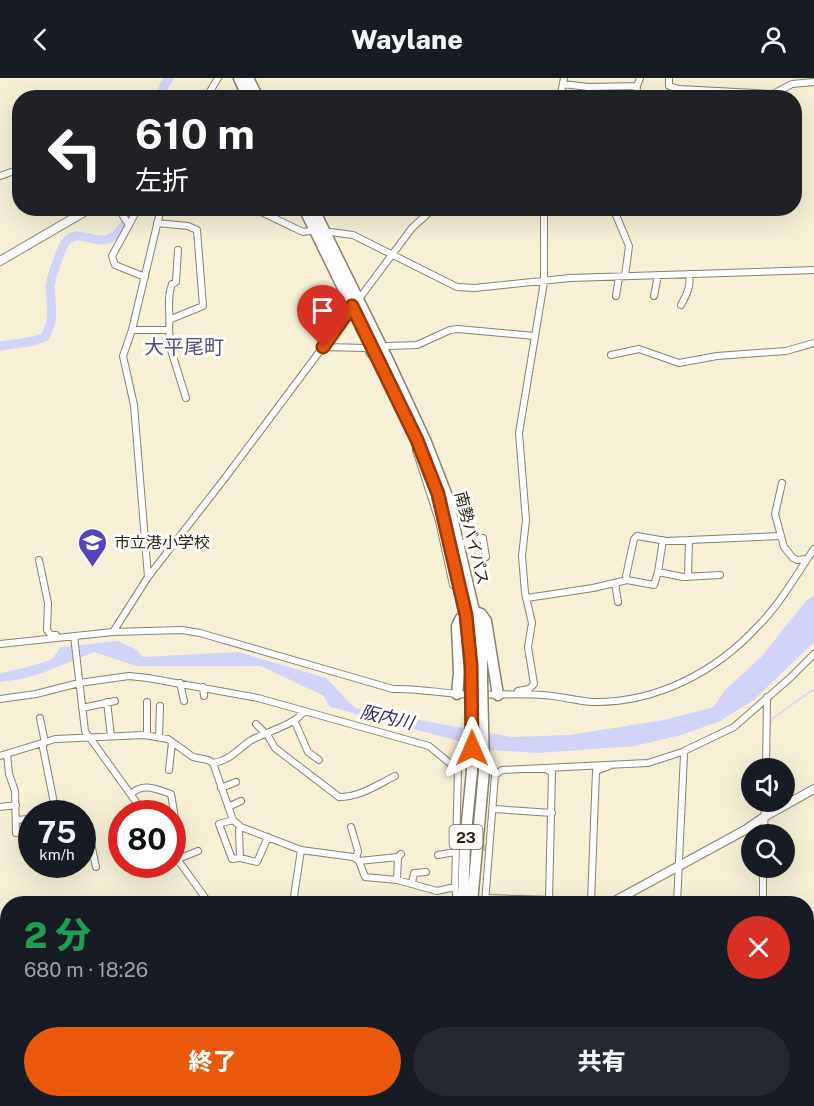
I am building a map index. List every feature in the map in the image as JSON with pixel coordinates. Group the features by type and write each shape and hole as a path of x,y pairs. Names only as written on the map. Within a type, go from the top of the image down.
{"highway":[{"name":"南勢バイパス","path":"310,216 320,231 355,303 417,440 438,494 470,613"},
{"name":"南勢バイパス","path":"315,216 320,231"},
{"name":"南勢バイパス","path":"355,303 377,335 426,442 447,496 459,544 470,613 484,771 473,896"},
{"path":"457,694 459,673 457,626 461,618 470,613 481,614 486,621 498,695"},
{"name":"南勢バイパス","path":"463,896 477,681"}],"street":[{"path":"637,90 640,78"},
{"path":"669,78 669,86 696,90"},
{"path":"564,81 588,87 637,86"},
{"path":"782,90 792,84 814,82"},
{"path":"0,256 66,216"},
{"path":"0,261 77,216"},
{"path":"123,216 127,222"},
{"path":"132,216 112,256 115,265 145,277"},
{"path":"148,577 134,405 123,356 132,330 159,216"},
{"path":"269,216 303,232 340,232 353,235 457,286 475,288 570,278 814,270"},
{"path":"113,632 148,577 412,228 425,216"},
{"path":"512,694 529,689 534,684 528,647 532,623 525,593 522,556 526,520 519,433 544,282 544,216"},
{"path":"616,216 629,246 616,296"},
{"path":"157,223 188,226 197,230 203,306 171,319"},
{"path":"178,250 176,282 172,284 168,296 171,319 169,330 171,350 186,398"},
{"path":"681,305 688,292 689,274"},
{"path":"654,296 658,275"},
{"path":"387,346 417,345 450,330 458,329 534,336"},
{"path":"132,330 169,330"},
{"path":"611,355 639,350 680,363 717,356 786,351 814,343"},
{"path":"171,350 187,345"},
{"path":"323,347 367,348 414,445 439,521 453,585"},
{"path":"782,483 775,514 784,547 793,558 806,559"},
{"path":"627,580 634,539 637,536 663,540 688,540 781,536"},
{"path":"459,544 483,538 486,557"},
{"path":"527,598 615,584 627,580 654,585 663,540"},
{"path":"688,540 688,577"},
{"path":"0,644 113,632 182,630 200,633 393,689 409,688 457,694 544,695 593,702 648,695 698,675 716,663 746,638 789,589 814,549"},
{"path":"39,560 48,603 47,632 51,635 64,634 71,638 85,731 135,800"},
{"path":"658,572 688,577 720,575"},
{"path":"615,584 618,602"},
{"path":"485,896 495,775 502,770 540,767 648,763 682,752 734,728 814,654"},
{"path":"0,699 36,694 79,681 129,676 258,698 429,746 458,770 456,896"},
{"path":"180,683 184,701"},
{"path":"203,687 204,696"},
{"path":"766,758 767,697"},
{"path":"82,708 115,701"},
{"path":"107,702 111,736"},
{"path":"147,702 147,735"},
{"path":"159,737 160,706"},
{"path":"213,763 225,760 264,733 294,720 304,711"},
{"path":"40,718 54,800"},
{"path":"294,720 308,752 319,760"},
{"path":"255,724 275,748 339,797 348,797 369,790 395,776"},
{"path":"16,833 15,791 3,755 54,740 147,735 172,742 193,757 213,763 233,820 241,827 302,850 353,857 358,860 399,856 397,880"},
{"path":"169,770 172,742"},
{"path":"678,896 684,755 682,752"},
{"path":"591,896 596,771 612,764"},
{"path":"540,767 552,772 549,896"},
{"path":"221,788 236,782"},
{"path":"131,794 145,786 171,794 172,800"},
{"path":"623,896 745,830 814,789"},
{"path":"228,807 241,801"},
{"path":"0,807 16,805"},
{"path":"494,809 552,813"},
{"path":"764,812 764,824"},
{"path":"233,820 219,825 232,860 240,858 257,862 268,837"},
{"path":"240,858 239,830 241,827"},
{"path":"351,827 358,851 358,860 365,877 397,880 437,891 455,887"},
{"path":"294,896 302,850"},
{"path":"186,856 198,851"},
{"path":"438,855 455,852"},
{"path":"186,870 204,896"},
{"path":"412,883 414,873 426,872"},
{"path":"763,896 764,878"}],"water":[{"name":"阪内川","path":"814,595 814,642 754,700 718,722 681,735 635,746 537,753 493,750 330,707 324,696 261,666 136,666 94,652 42,673 0,682 0,673 48,661 61,647 118,641 135,649 143,657 238,652 326,678 355,708 512,737 569,735 664,720 714,707 724,691 761,657 806,601"}],"waterway":[{"path":"163,90 169,78"},
{"path":"0,346 45,337 51,318 50,283 65,243 77,236 106,240 114,236 131,216"},
{"path":"770,725 773,718 814,689"}],"tunnel":[{"path":"462,847 489,848"}],"place":[{"name":"市立港小学校","path":"93,568"}],"district":[{"name":"大平尾町","path":"184,347"}],"route":[{"path":"323,347 352,306 417,440 438,494 459,581 471,652 472,748"}]}
